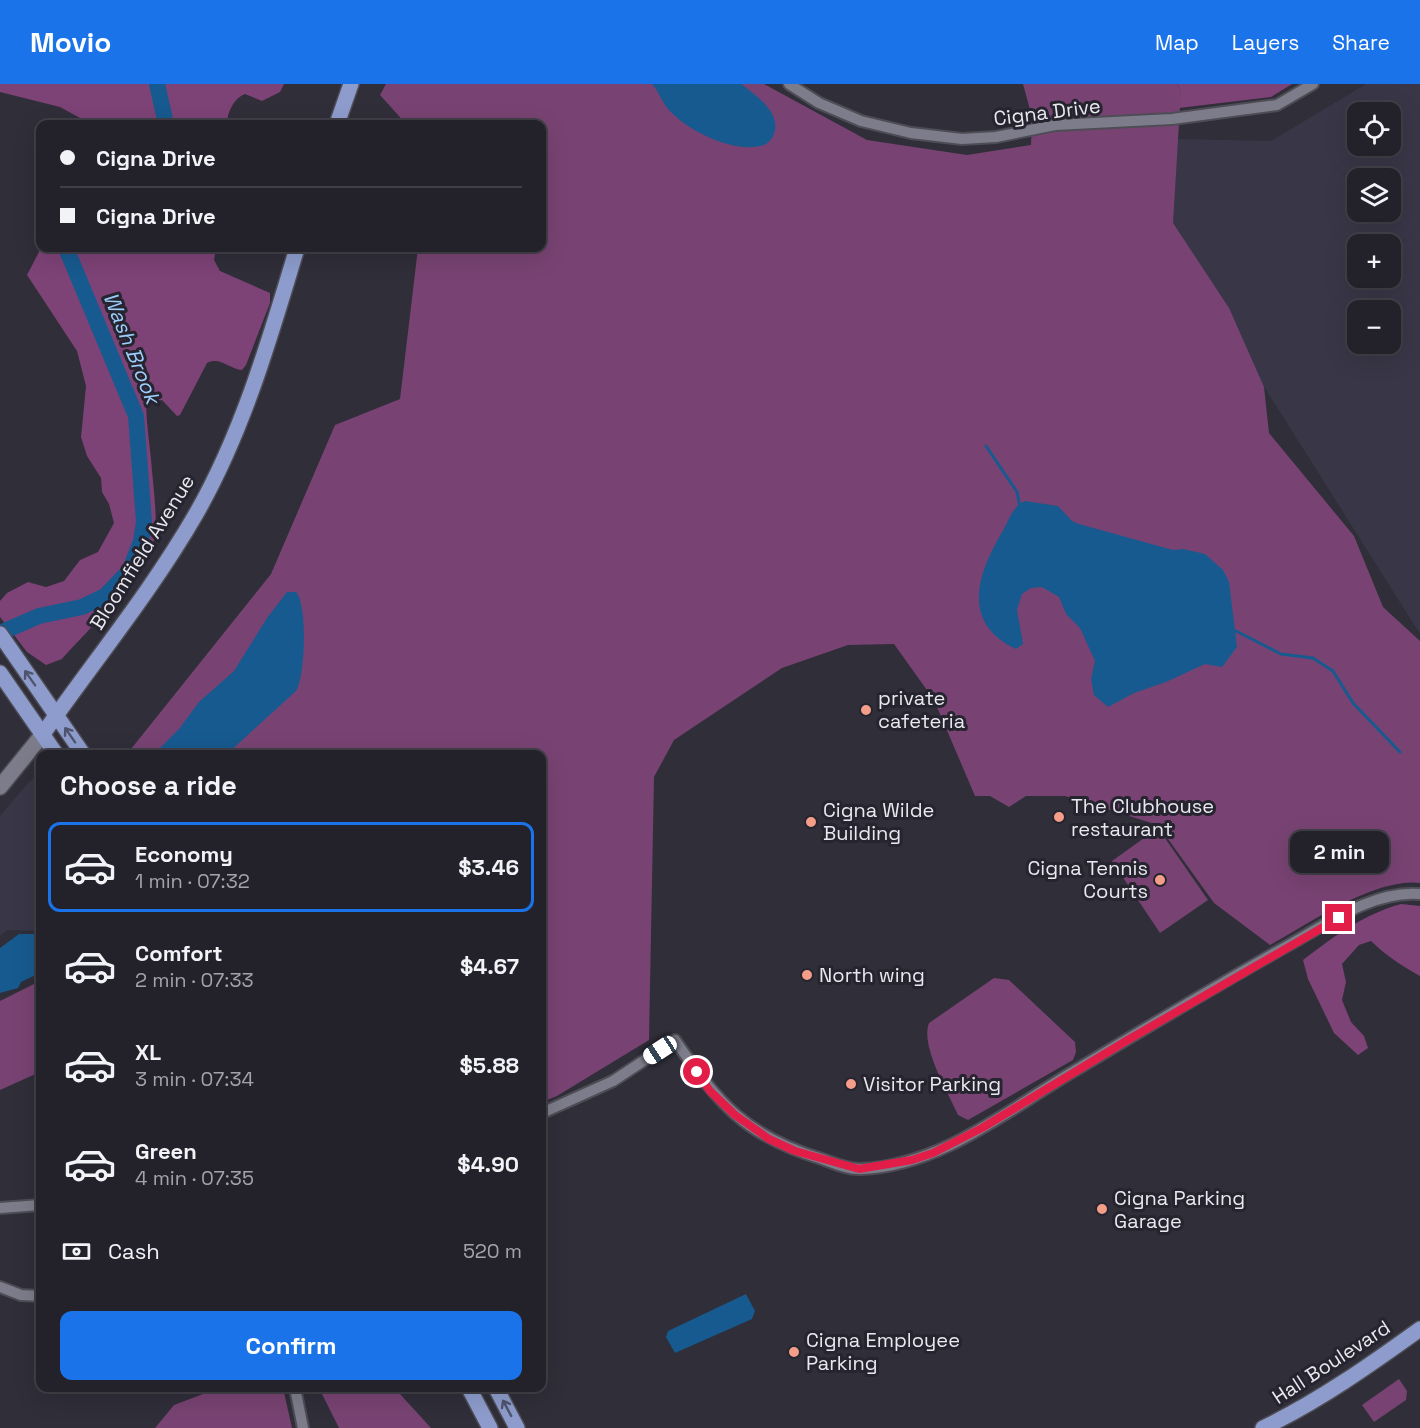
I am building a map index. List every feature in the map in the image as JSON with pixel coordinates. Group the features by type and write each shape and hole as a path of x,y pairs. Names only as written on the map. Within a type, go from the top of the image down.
{"main road":[{"path":"338,120 351,84"},
{"name":"Bloomfield Avenue","path":"0,787 43,734 142,600 196,513 238,427 273,329 296,252"},
{"path":"2,637 80,750"},
{"path":"0,673 54,750"},
{"name":"Hall Boulevard","path":"1263,1428 1287,1416 1360,1371 1420,1329"},
{"path":"471,1392 489,1428"},
{"path":"498,1392 517,1428"}],"street":[{"name":"Cigna Drive","path":"789,84 819,103 861,121 911,133 962,139 996,136 1055,125 1172,119 1277,105 1313,84"},
{"path":"546,1111 613,1081 675,1040 710,1091 735,1115 769,1139 795,1151 859,1169 912,1160 933,1153 982,1128 1150,1026 1339,918 1373,901 1405,892 1420,894"},
{"path":"0,1208 36,1205"},
{"path":"0,1287 21,1295 36,1296"},
{"path":"296,1392 303,1428"}],"shaded area":[{"path":"0,84 284,84 280,92 262,101 245,94 241,96 232,106 227,120 84,120 60,107 0,92"},
{"path":"386,84 764,84 867,140 967,155 1031,145 1032,117 1023,84 1177,84 1181,90 1173,223 1229,308 1264,387 1269,433 1354,536 1383,607 1420,641 1420,883 1402,883 1363,894 1270,945 1214,903 1158,825 1065,796 1026,796 1009,807 990,796 975,796 934,700 894,644 848,645 782,668 674,740 654,777 649,1040 546,1100 546,750 130,750 271,574 335,425 400,399 418,252 546,252 546,120 402,120 380,95"},
{"path":"1177,84 1292,84 1271,97 1179,108 1181,90"},
{"path":"1366,84 1420,84 1420,634 1166,231 1174,139 1271,141"},
{"path":"39,252 215,252 214,260 220,271 270,293 270,303 242,370 216,361 207,363 180,415 177,416 162,400 147,403 155,512 155,535 151,550 130,583 101,617 62,659 46,665 27,652 0,617 0,601 7,593 28,582 46,587 64,581 80,560 98,552 114,523 109,504 102,492 101,478 87,456 81,437 86,386 77,351 27,275"},
{"path":"36,776 36,931 7,930 0,936 0,816"},
{"name":"Cigna Tennis Courts","path":"1158,828 1208,900 1160,933 1112,861"},
{"path":"1401,904 1420,906 1420,976 1394,960 1371,941 1359,945 1342,964 1346,982 1342,1000 1351,1022 1364,1036 1368,1048 1358,1055 1334,1033 1308,979 1303,960 1362,920"},
{"path":"994,978 1009,980 1075,1042 1076,1052 1073,1060 968,1120 958,1115 936,1069 927,1033 929,1023"},
{"path":"36,983 36,1074 0,1090 0,1001"},
{"path":"1399,1379 1407,1391 1406,1400 1374,1422 1362,1405"},
{"path":"208,1392 284,1392 292,1428 155,1428 174,1405"},
{"path":"321,1392 399,1392 431,1428 339,1428"}],"water":[{"path":"652,84 741,84 761,100 772,114 775,130 772,138 764,145 750,147 726,144 702,134 673,114"},
{"path":"1025,501 1058,506 1072,521 1079,524 1173,550 1183,549 1205,554 1223,570 1229,582 1237,647 1222,667 1205,664 1166,682 1134,693 1108,707 1094,695 1091,679 1095,661 1080,628 1066,614 1059,597 1042,587 1031,588 1022,594 1017,610 1023,644 1016,649 999,638 987,626 981,612 979,597 981,582 992,550 1011,515"},
{"path":"287,592 296,592 302,611 304,642 301,672 296,691 231,750 158,750 179,729 199,702 234,671 267,618"},
{"path":"19,934 36,934 36,975 21,982 18,988 0,993 0,948"},
{"path":"746,1294 755,1311 752,1319 675,1353 666,1337 668,1331"}],"waterway":[{"name":"Wash Brook","path":"157,84 165,120"},
{"name":"Wash Brook","path":"0,633 39,616 82,607 105,596 130,570 141,541 144,522 136,416 68,252"},
{"path":"986,446 1017,492 1020,507"},
{"path":"1234,630 1281,654 1313,658 1333,671 1353,703 1400,752"}],"place":[{"name":"private cafeteria","path":"866,710"},
{"name":"The Clubhouse restaurant","path":"1059,817"},
{"name":"Cigna Wilde Building","path":"811,822"},
{"name":"Cigna Tennis Courts","path":"1160,880"},
{"name":"North wing","path":"807,975"},
{"name":"Visitor Parking","path":"851,1084"},
{"name":"Cigna Parking Garage","path":"1102,1209"},
{"name":"Cigna Employee Parking","path":"794,1352"}],"route":[{"path":"697,1072 710,1091 735,1115 769,1139 795,1151 859,1169 912,1160 933,1153 982,1128 1258,963 1339,918"}]}
